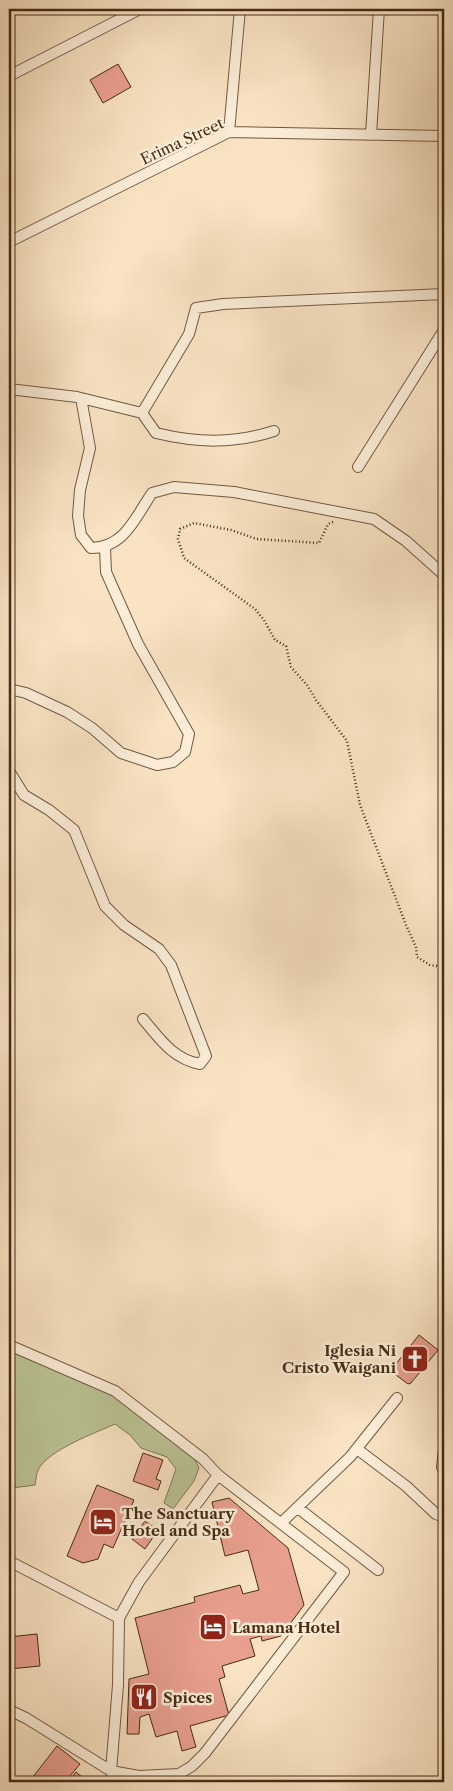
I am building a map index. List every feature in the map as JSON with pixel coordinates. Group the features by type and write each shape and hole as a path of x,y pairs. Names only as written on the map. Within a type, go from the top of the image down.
{"street":[{"path":"9,76 140,9"},
{"path":"229,132 240,9"},
{"path":"371,136 380,9"},
{"name":"Erima Street","path":"9,242 229,132 444,136"},
{"path":"142,413 189,334 196,308 223,304 444,294"},
{"path":"358,467 444,330"},
{"path":"9,389 81,398 142,413 156,433 183,440 226,442 256,437 274,431"},
{"path":"81,398 90,448 80,490 78,516 81,535 92,548 105,547 120,540 152,493 174,487 234,492 374,519 406,541 444,575"},
{"path":"9,689 26,693 67,712 92,728 120,753 157,765 173,762 185,752 189,734 178,710 138,644 106,572 105,547"},
{"path":"9,771 24,795 49,810 74,830 105,906 124,924 159,949 171,965 206,1056 200,1064 185,1061 168,1048 143,1019"},
{"path":"9,1345 115,1392 203,1459 218,1475 344,1572 205,1753 192,1766 178,1774 139,1776 111,1771 26,1718 9,1710"},
{"path":"281,1523 357,1449 397,1398"},
{"path":"357,1449 406,1486 436,1514 444,1517"},
{"path":"444,1450 442,1467 444,1470"},
{"path":"114,1782 111,1771 118,1685 119,1618 144,1574 218,1475"},
{"path":"298,1508 378,1570"},
{"path":"9,1561 119,1618"}],"path":[{"path":"348,514 328,524 320,543 257,539 231,530 194,523 180,529 178,539 184,558 240,597 264,620 275,640 286,646 291,667 307,685 347,741 360,805 416,947 417,957 430,965 444,966"}],"green space":[{"path":"9,1348 114,1393 193,1456 199,1468 194,1481 173,1509 164,1503 176,1469 167,1457 141,1448 130,1435 115,1424 61,1449 51,1456 38,1470 35,1485 12,1488 9,1491"}],"building":[{"path":"118,64 131,87 103,103 90,80"},
{"name":"Iglesia Ni Cristo Waigani","path":"419,1335 438,1350 411,1383 408,1384 392,1372 392,1369"},
{"path":"143,1453 163,1460 156,1479 161,1481 158,1490 133,1481"},
{"name":"The Sanctuary Hotel and Spa","path":"97,1485 134,1500 113,1548 104,1544 98,1559 83,1563 67,1556"},
{"name":"Lamana Hotel","path":"229,1498 288,1548 304,1605 281,1636 262,1641 261,1636 250,1639 255,1656 222,1666 225,1677 219,1679 229,1715 190,1726 196,1747 182,1751 177,1731 156,1737 149,1714 140,1717 139,1734 127,1734 129,1679 149,1674 135,1618 195,1602 194,1597 240,1585 243,1594 259,1590 248,1550 225,1556 212,1502"},
{"path":"145,1521 158,1530 145,1549 132,1539"},
{"path":"37,1634 40,1666 9,1669 9,1637"},
{"path":"57,1746 80,1764 65,1782 29,1782"},
{"path":"76,1772 88,1782 68,1782"}],"place":[{"name":"Iglesia Ni Cristo Waigani","path":"415,1359"},
{"name":"The Sanctuary Hotel and Spa","path":"103,1522"},
{"name":"Lamana Hotel","path":"213,1627"},
{"name":"Spices","path":"144,1697"}]}
